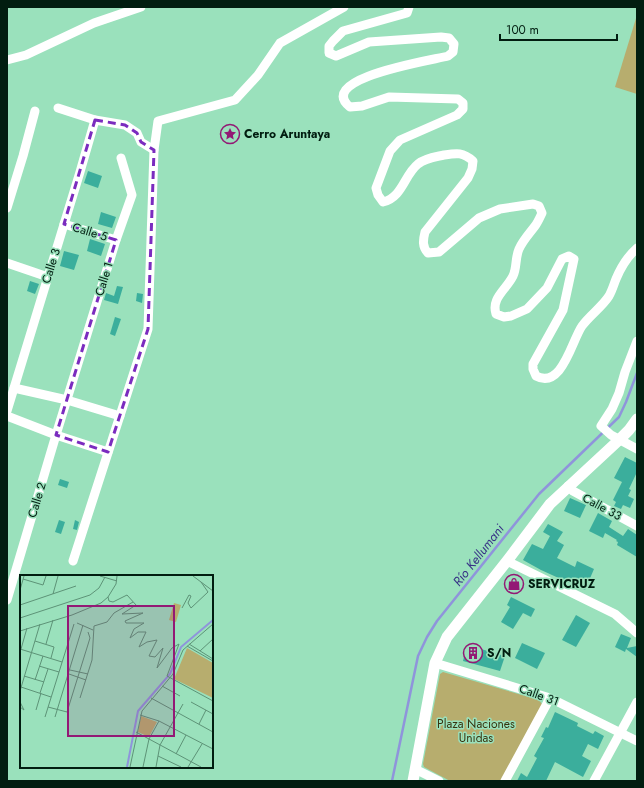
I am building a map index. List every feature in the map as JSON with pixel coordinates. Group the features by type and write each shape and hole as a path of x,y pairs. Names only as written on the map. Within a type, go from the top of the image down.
{"street":[{"path":"7,60 26,55 94,23 141,7"},
{"path":"73,561 148,329 154,150 158,121 235,100 258,75 280,43 344,7"},
{"path":"409,7 407,13 343,31 329,46 329,53 336,56 368,42 441,36 449,38 454,44 454,52 448,56 387,69 355,81 344,92 346,104 350,107 362,106 389,97 458,99 463,103 463,109 457,115 400,140 390,151 376,188 378,196 383,202 390,200 397,193 417,164 427,159 453,153 466,155 473,161 472,169 468,178 425,232 423,240 424,249 428,253 439,252 479,218 500,210 534,204 540,206 542,213 535,226 524,239 518,251 514,275 507,287 497,298 494,307 496,314 504,317 511,316 527,309 547,288 562,259 569,256 574,259 563,310 534,364 533,369 536,376 542,379 548,379 558,372 568,358 581,327 609,296 616,278 630,255 637,248"},
{"path":"58,108 95,120 125,125 138,132 142,142 154,150"},
{"path":"7,208 35,111"},
{"name":"Calle 3","path":"7,411 95,120"},
{"name":"Calle 1","path":"67,400 116,240 132,195 121,158"},
{"name":"Calle 5","path":"64,224 116,240"},
{"path":"7,264 48,277"},
{"path":"637,341 614,404 601,426 615,437 637,450"},
{"path":"14,388 67,400 120,416"},
{"name":"Calle 2","path":"7,600 67,400"},
{"path":"7,416 56,435 108,452"},
{"path":"413,781 435,663 447,637 507,562 550,504 615,437 629,430 637,419"},
{"name":"Calle 33","path":"568,486 572,491 637,526"},
{"path":"507,562 615,614 637,633"},
{"name":"Calle 31","path":"435,663 550,698 637,741"},
{"path":"505,781 550,698"},
{"path":"594,781 637,702"},
{"path":"415,768 439,781"}],"highlighted area":[{"path":"95,120 125,125 137,133 141,142 154,150 148,329 108,452 56,435 116,240 64,224"}],"green space":[{"path":"637,15 637,94 615,87"},
{"name":"Plaza Naciones Unidas","path":"443,672 539,700 542,704 542,707 501,781 450,781 424,767 423,764 440,674"}],"building":[{"path":"88,171 102,176 98,188 84,183"},
{"path":"101,212 116,217 112,228 98,224"},
{"path":"90,239 105,244 101,256 87,251"},
{"path":"64,251 79,255 74,270 60,266"},
{"path":"30,281 39,284 35,294 27,291"},
{"path":"117,286 123,287 118,304 104,300 106,293 114,296"},
{"path":"137,293 143,294 142,303 136,301"},
{"path":"115,317 121,319 115,336 110,334"},
{"path":"625,457 637,463 637,472 629,489 631,490 628,496 634,499 630,508 623,505 621,509 614,506 616,502 613,500 622,482 614,478"},
{"path":"60,479 69,482 67,488 58,485"},
{"path":"570,498 586,505 580,518 564,511"},
{"path":"598,513 612,521 609,527 623,536 628,529 637,535 637,557 617,545 617,540 605,533 603,538 589,531"},
{"path":"59,520 65,522 61,534 55,532"},
{"path":"75,520 79,522 77,530 73,529"},
{"path":"548,524 563,532 557,541 564,545 557,558 575,567 577,561 594,569 585,590 523,560 532,544 543,549 550,536 543,532"},
{"path":"511,597 535,609 531,617 523,613 513,629 501,622 510,607 507,605"},
{"path":"576,615 590,623 576,647 562,640"},
{"path":"621,634 631,638 627,648 637,646 637,657 626,649 625,652 615,647"},
{"path":"522,643 545,653 537,669 515,658"},
{"path":"467,645 505,656 500,671 463,661"},
{"path":"555,712 578,723 577,726 593,734 595,731 604,736 598,749 588,744 582,756 591,761 583,777 555,762 546,781 517,781 521,773 527,777 537,758 534,756 544,738 541,737 546,727 548,728"}],"waterway":[{"name":"Río Kellumani","path":"392,781 418,656 427,637 437,621 539,494 619,417 637,373"}],"place":[{"name":"Cerro Aruntaya","path":"230,134"},
{"name":"SERVICRUZ","path":"514,584"},
{"name":"S/N","path":"473,653"}]}
